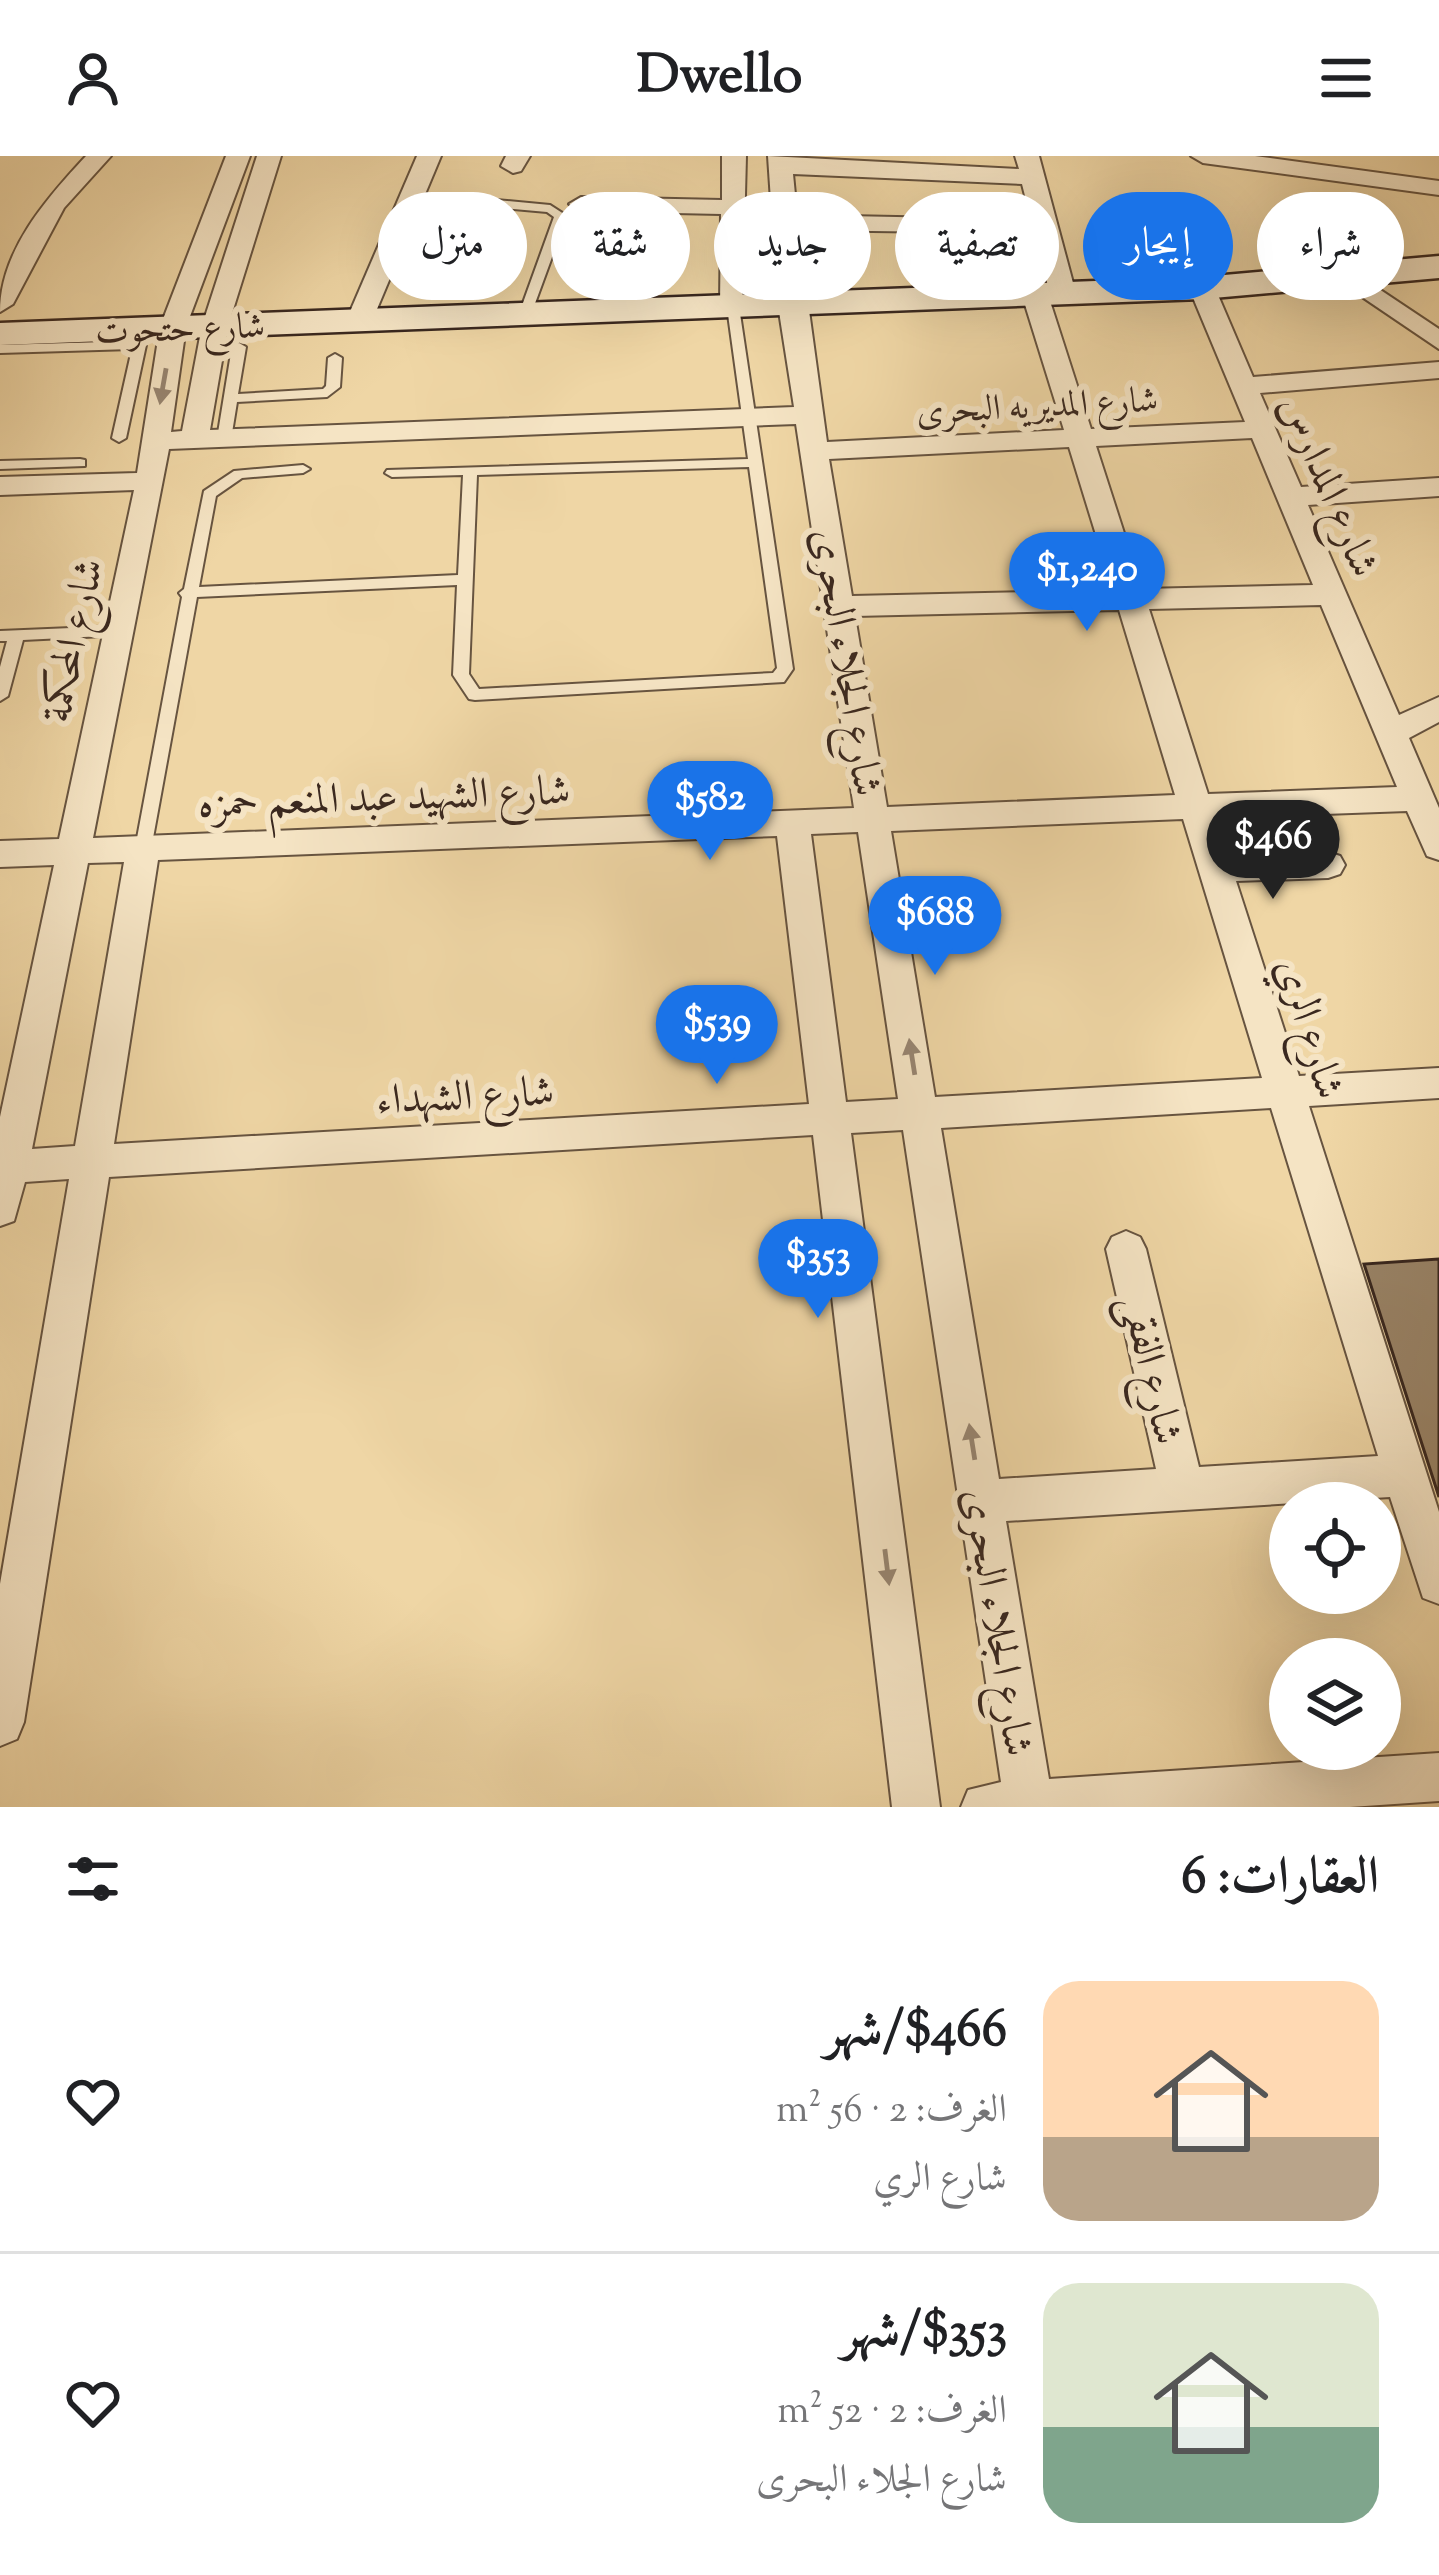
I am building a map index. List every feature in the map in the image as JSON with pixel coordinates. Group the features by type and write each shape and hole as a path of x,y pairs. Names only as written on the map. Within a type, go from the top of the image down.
{"main road":[{"name":"شارع حتحوت","path":"1404,271 1439,267"},
{"name":"شارع حتحوت","path":"0,334 173,327 227,337 359,321 900,300"}],"street":[{"path":"0,304 54,205 99,156"},
{"name":"شارع المحكمة","path":"0,1209 4,1166 150,482 173,327 238,156"},
{"path":"194,440 227,337 269,156"},
{"path":"359,321 429,156"},
{"path":"734,156 734,192"},
{"path":"1203,156 1439,188"},
{"path":"1412,185 1414,156"},
{"path":"781,161 1030,166"},
{"name":"شارع الجلاء البحرى","path":"781,161 783,192"},
{"path":"733,300 733,307"},
{"name":"شارع الجلاء البحرى","path":"790,300 982,1501 1014,1806"},
{"name":"شارع الري","path":"1050,300 1082,438 1130,600 1439,1582"},
{"name":"شارع المدارس","path":"1207,300 1437,836"},
{"path":"1381,300 1439,341"},
{"path":"1244,386 1439,370"},
{"name":"شارع المديريه البحرى","path":"154,441 748,416 813,433 1082,438 1262,429"},
{"path":"0,486 150,482"},
{"path":"1290,497 1439,487"},
{"path":"840,606 1332,595"},
{"path":"1391,733 1439,708"},
{"name":"شارع الشهيد عبد المنعم حمزه","path":"0,854 1418,798"},
{"name":"شارع الجلاء البحرى","path":"793,826 916,1807"},
{"path":"0,1722 143,849"},
{"path":"1215,869 1328,865"},
{"name":"شارع الشهداء","path":"4,1166 1439,1083"},
{"name":"شارع الفقى","path":"1126,1250 1182,1489"},
{"path":"982,1501 1406,1475"},
{"path":"1014,1806 1439,1777"}],"lane":[{"path":"525,314 561,216 550,209 527,207"},
{"path":"470,470 461,675 475,694 778,679 785,669 733,307"},
{"path":"224,439 231,398 227,337"},
{"path":"0,349 139,345 118,438"},
{"path":"231,398 327,393 333,387 335,358"},
{"path":"0,466 80,463"},
{"path":"392,473 755,463"},
{"path":"143,849 187,592 209,494 239,474 303,469"},
{"path":"187,592 464,580"},
{"path":"0,696 8,636 118,632"}],"building":[{"path":"1439,1259 1439,1497 1364,1264"}]}
